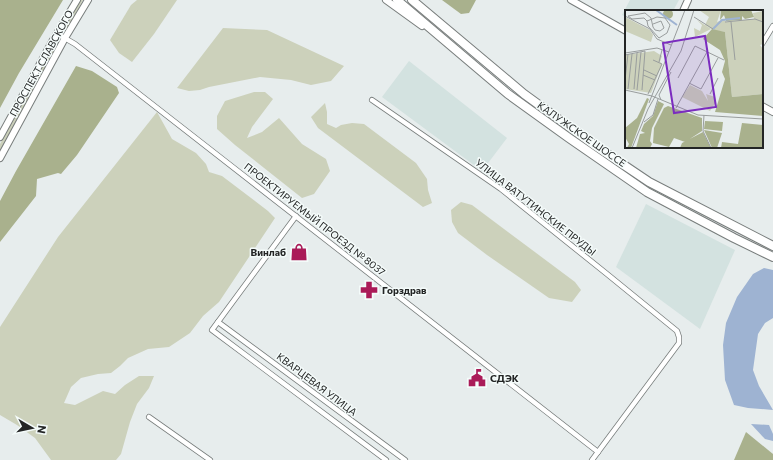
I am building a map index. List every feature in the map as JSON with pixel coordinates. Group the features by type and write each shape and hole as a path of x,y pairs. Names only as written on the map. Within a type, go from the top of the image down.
{"highway":[{"name":"КАЛУЖСКОЕ ШОССЕ","path":"397,0 508,94 647,192 773,257"},
{"name":"КАЛУЖСКОЕ ШОССЕ","path":"412,0 524,94 636,174 773,246"}],"main road":[{"name":"ПРОСПЕКТ СЛАВСКОГО","path":"0,137 56,33 77,0"},
{"name":"ПРОСПЕКТ СЛАВСКОГО","path":"0,158 65,38 88,0"},
{"path":"386,0 447,43"},
{"path":"571,0 625,30"},
{"path":"684,10 688,0"},
{"path":"763,107 773,112"}],"street":[{"path":"763,42 773,26"},
{"name":"ПРОЕКТИРУЕМЫЙ ПРОЕЗД № 8037","path":"56,33 75,44 598,452"},
{"name":"УЛИЦА ВАТУТИНСКИЕ ПРУДЫ","path":"372,100 501,189 677,331 679,343 598,452"},
{"path":"218,322 296,216"},
{"name":"КВАРЦЕВАЯ УЛИЦА","path":"386,460 212,330 218,322 405,460"},
{"path":"148,417 210,460"},
{"path":"592,460 598,452"}],"shaded area":[{"path":"630,0 679,0 674,10 625,10 625,16 622,15"},
{"path":"409,61 507,138 482,171 382,97"},
{"path":"646,204 735,250 700,329 616,267"}],"green space":[{"path":"0,0 63,0 19,73 0,108"},
{"path":"81,0 83,0 67,29 64,27"},
{"path":"137,0 177,0 154,34 132,62 119,53 110,40 131,5"},
{"path":"442,0 476,0 469,13 461,14"},
{"path":"223,28 267,30 344,66 331,81 311,85 291,80 260,77 200,90 189,91 177,88"},
{"path":"54,44 57,46 0,152 0,144"},
{"path":"76,66 92,71 117,87 119,93 77,155 61,174 58,173 37,179 36,196 0,242 0,201"},
{"path":"254,92 265,92 273,99 252,127 247,138 262,132 279,118 302,144 326,159 330,171 314,194 302,198 217,129 217,116 225,101"},
{"path":"325,103 327,124 336,128 341,125 352,123 364,124 416,163 427,179 428,190 432,203 423,207 318,128 311,117"},
{"path":"157,112 172,139 196,153 206,164 209,172 222,176 275,218 219,302 203,316 190,333 169,347 148,349 128,358 111,373 81,378 71,387 64,403 75,405 103,391 115,394 139,376 154,376 149,388 137,404 121,454 116,460 51,460 35,438 0,415 0,327 58,237"},
{"path":"461,202 472,205 575,282 581,290 572,302 549,298 458,233 452,222 451,210"},
{"path":"746,432 773,454 773,460 734,460"}],"water":[{"path":"764,268 773,270 773,318 765,323 758,334 753,370 759,386 773,410 734,405 725,380 723,345 726,323 737,297 753,274"},
{"path":"751,424 769,425 773,434 773,441 765,439"}],"place":[{"name":"Винлаб","path":"299,252"},
{"name":"Горздрав","path":"369,290"},
{"name":"СДЭК","path":"477,378"}]}
